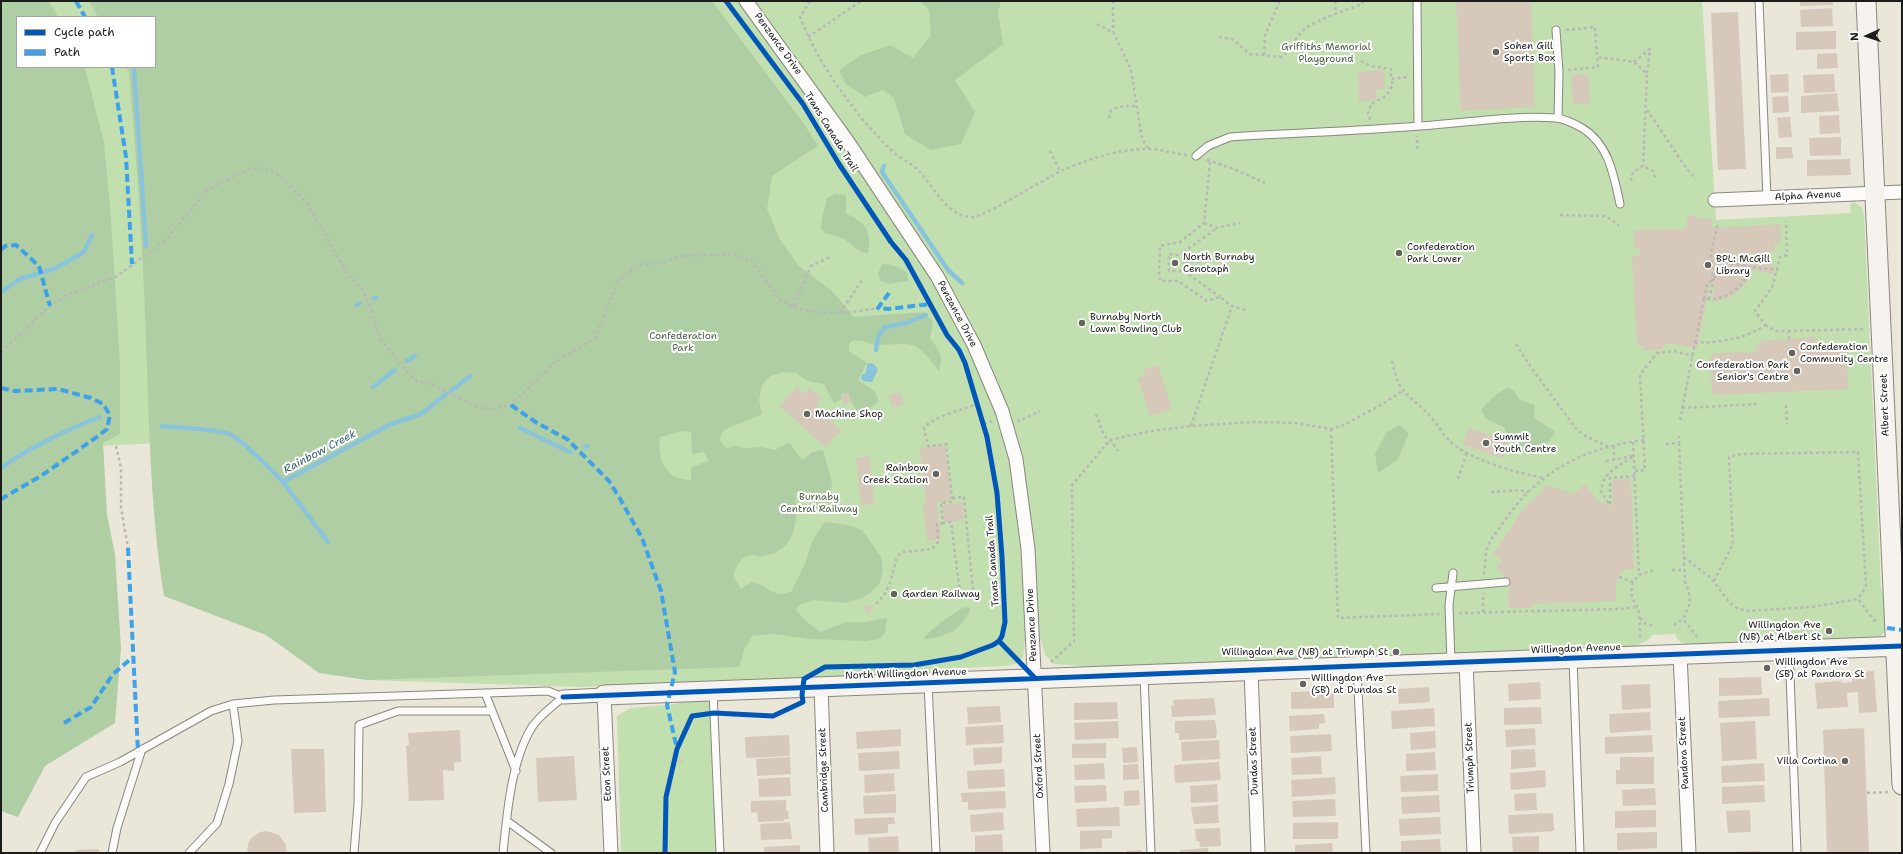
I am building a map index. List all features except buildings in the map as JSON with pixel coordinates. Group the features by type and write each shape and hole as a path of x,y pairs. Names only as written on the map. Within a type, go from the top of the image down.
{"street":[{"name":"Penzance Drive","path":"746,1 845,136 926,259 962,318 991,382 1011,439 1019,478 1028,549 1036,678"},
{"name":"Albert Street","path":"1866,1 1899,646 1895,788"},
{"name":"Alpha Avenue","path":"1715,200 1902,192"},
{"name":"Willingdon Avenue","path":"1251,670 1899,646"},
{"name":"Pandora Street","path":"1680,654 1689,853"},
{"name":"Triumph Street","path":"1458,663 1474,853"},
{"name":"North Willingdon Avenue","path":"563,697 1251,670"},
{"name":"Dundas Street","path":"1251,670 1258,853"},
{"name":"Oxford Street","path":"1036,678 1043,853"},
{"name":"Cambridge Street","path":"821,687 827,853"},
{"name":"Eton Street","path":"604,695 611,853"}],"lane":[{"path":"1417,1 1418,126"},
{"path":"1759,1 1767,198"},
{"path":"1556,30 1559,72 1558,118"},
{"path":"1196,156 1208,146 1230,137 1527,118 1558,118 1581,128 1591,135 1604,150 1610,165 1620,204"},
{"path":"1453,573 1449,605 1458,663"},
{"path":"1436,588 1506,582"},
{"path":"1789,650 1797,853"},
{"path":"1573,658 1580,853"},
{"path":"1357,666 1366,853"},
{"path":"1144,674 1151,853"},
{"path":"928,682 936,853"},
{"path":"40,853 55,823 86,777 120,762 211,711 233,704 274,700 548,691 563,697 532,727 521,751 508,800 503,853"},
{"path":"712,691 720,853"},
{"path":"485,693 516,771"},
{"path":"189,853 217,822 229,784 238,741 233,704"},
{"path":"354,853 358,804 359,725 398,711 492,711"},
{"path":"112,853 117,828 142,749"},
{"path":"507,821 551,853"}],"path":[{"path":"810,1 800,17 819,58 856,110 888,148 918,170 954,212 973,217 1002,204 1060,171 1099,156 1149,149 1196,156 1234,169 1265,184"},
{"path":"808,37 861,1"},
{"path":"1113,1 1114,33 1131,70 1142,139 1149,149"},
{"path":"1264,56 1265,35 1280,1"},
{"path":"1335,1 1336,14"},
{"path":"1219,37 1232,39 1250,54 1282,57 1288,51 1298,35 1307,27 1362,4 1363,1"},
{"path":"1097,24 1114,33"},
{"path":"1556,30 1595,27 1598,56 1598,67 1559,72"},
{"path":"1634,62 1650,49 1647,74 1644,166"},
{"path":"1598,56 1634,62 1647,74"},
{"path":"1361,61 1371,66 1391,69 1391,79 1393,85 1386,96 1371,104 1368,114 1371,128"},
{"path":"1391,79 1417,78"},
{"path":"1109,118 1111,110 1123,106 1137,106"},
{"path":"1647,110 1687,169 1696,179"},
{"path":"1050,151 1060,171"},
{"path":"1210,162 1204,223 1180,242 1160,246 1159,272 1160,281 1178,281 1207,301 1220,297"},
{"path":"1631,182 1633,172 1644,166 1653,171 1656,180"},
{"path":"1,352 50,306 65,296 117,276 166,241 208,189 246,170 260,168 272,171 282,178 308,204 348,275 361,287 370,306 380,338 404,370 417,381 432,384 472,405 491,410 511,405 554,363 595,338 618,281 638,264 662,263 681,256 734,254 753,262 779,299 794,307 803,310 840,314 878,308"},
{"path":"1560,215 1603,216 1612,219 1619,226"},
{"path":"1786,221 1787,255 1780,257 1778,270 1772,288 1755,311 1765,325 1776,331 1868,329"},
{"path":"1709,299 1713,279 1711,253 1718,222"},
{"path":"1204,223 1217,228"},
{"path":"1240,223 1217,228 1184,252 1169,254 1169,271 1184,271 1232,306 1248,311"},
{"path":"1184,252 1184,271"},
{"path":"794,307 811,266 830,257"},
{"path":"1185,263 1233,258"},
{"path":"1713,260 1778,270"},
{"path":"1680,420 1707,284 1715,277 1719,261"},
{"path":"1704,299 1712,300 1734,292 1749,274 1751,267"},
{"path":"840,314 863,279"},
{"path":"1191,426 1232,306"},
{"path":"1695,342 1718,342 1753,334 1765,325"},
{"path":"1788,331 1789,339"},
{"path":"1516,344 1534,373 1577,430 1587,437 1610,447"},
{"path":"1635,471 1645,470 1640,376 1642,372 1657,353 1674,351 1693,356"},
{"path":"1392,361 1395,376 1402,391 1428,414 1456,447 1504,469 1544,478"},
{"path":"1051,663 1074,641 1072,485 1110,440 1151,431 1191,426 1253,422 1296,424 1331,428 1344,425 1386,402 1402,391"},
{"path":"943,523 941,503 952,502 946,444 928,446 924,428 948,414 978,407 975,396"},
{"path":"1682,408 1759,404"},
{"path":"1786,404 1787,424"},
{"path":"1014,416 1019,421 1040,411"},
{"path":"1096,414 1104,436 1110,440 1118,451"},
{"path":"982,419 985,430"},
{"path":"1331,428 1338,618 1440,614"},
{"path":"1674,625 1683,619 1690,605 1689,591 1685,582 1678,443 1679,436"},
{"path":"1482,612 1483,584 1488,547 1512,510 1528,492 1544,478 1582,454 1644,440"},
{"path":"1633,442 1639,575"},
{"path":"1666,444 1678,443"},
{"path":"116,446 121,468 121,508 128,548"},
{"path":"1614,446 1614,459"},
{"path":"1458,479 1467,452"},
{"path":"1684,557 1698,567 1714,582 1730,603 1736,608 1747,611 1812,607 1858,599 1866,586 1858,452 1741,454 1729,456 1733,544 1714,582"},
{"path":"1606,461 1634,456"},
{"path":"1634,456 1608,473 1602,481 1601,492 1610,505 1610,478 1635,476"},
{"path":"1491,492 1520,490 1528,492"},
{"path":"876,604 884,595 890,584 898,557 904,552 932,549 938,542 937,524 951,522 960,593 973,592 964,497 952,498"},
{"path":"1640,656 1639,618 1638,611 1632,600 1631,590 1633,582 1639,575 1654,570"},
{"path":"1672,570 1685,570"},
{"path":"1618,577 1633,582"},
{"path":"1858,599 1881,629"},
{"path":"1457,613 1613,609 1635,606"},
{"path":"1639,618 1646,624 1653,626"},
{"path":"1683,619 1698,636 1698,641"},
{"path":"1867,793 1895,788"}],"green space":[{"name":"Confederation Park","path":"1,1 1702,1 1716,220 1851,213 1850,204 1854,202 1861,207 1864,213 1881,589 1885,595 1888,620 1885,631 1878,638 1687,646 1678,640 1675,634 1652,635 1647,641 1630,648 1095,667 1054,664 1045,655 1040,637 1025,639 1023,657 1015,664 1007,666 962,668 939,673 581,687 367,680 354,433 1,451"},
{"path":"1,1 49,1 57,16 16,16 16,68 84,68 104,143 110,206 120,363 120,434 103,443 107,515 115,554 121,648 115,723 45,766 18,817 1,811"},
{"name":"Burnaby Central Railway","path":"89,1 712,1 804,124 818,146 772,176 767,209 780,240 799,266 832,291 854,317 925,312 933,322 930,338 941,357 939,371 925,354 915,346 902,344 877,345 858,341 852,342 849,344 849,351 867,363 858,380 875,392 879,402 871,407 856,410 848,396 834,403 824,384 808,381 796,373 784,372 770,376 762,385 759,400 762,414 724,430 719,440 727,449 735,445 744,448 762,447 775,450 789,442 802,460 812,452 823,450 832,483 830,502 820,504 816,510 813,510 811,491 795,494 795,525 788,542 782,549 773,554 746,556 737,566 733,576 741,589 752,582 775,593 780,594 792,591 806,561 812,542 824,522 848,525 862,530 881,557 883,571 879,584 870,593 859,599 843,603 814,600 799,605 796,610 807,622 820,632 846,622 865,622 887,618 885,633 879,639 866,641 809,639 774,634 752,636 744,650 739,667 367,680 319,673 266,635 164,596 152,491 144,283 129,73 126,68 156,68 156,16 97,16","holes":["682,431 691,432 692,454 704,452 709,461 691,467 691,480 682,479 675,476 669,472 662,460 659,445 660,437"]},
{"path":"919,1 1001,1 998,13 1003,44 955,80 975,112 961,144 931,150 905,134 894,98 882,90 865,97 846,84 839,71 859,56 890,45 913,58 931,35 929,10"},
{"path":"835,194 846,195 846,214 858,220 866,229 869,239 868,253 861,252 844,239 826,233 821,229 822,217 827,198"},
{"path":"882,264 892,265 902,269 907,273 908,281 889,284 880,280 878,274"},
{"path":"1508,387 1515,392 1520,400 1535,405 1534,418 1555,432 1549,442 1531,446 1514,446 1504,427 1486,419 1481,410 1493,397"},
{"path":"1400,425 1409,434 1397,460 1378,473 1375,454 1387,432"},
{"path":"964,607 971,608 968,615 959,627 947,634 925,639 924,637 941,622"},
{"path":"713,698 720,853 621,853 617,716 631,708 667,705"}],"water":[{"path":"868,363 874,364 878,370 872,382 863,381 861,378 862,374 865,374"}],"waterway":[{"path":"134,70 146,246"},
{"path":"884,166 882,172 948,270 962,283"},
{"path":"1,292 20,279 54,269 84,252 92,235"},
{"path":"876,350 878,337 885,327 906,323 926,315"},
{"path":"407,361 415,356"},
{"path":"373,387 395,370"},
{"name":"Rainbow Creek","path":"451,391 470,376"},
{"name":"Rainbow Creek","path":"162,426 205,429 229,434 249,448 283,482 391,424 421,414 446,394"},
{"name":"Rainbow Creek","path":"1,468 49,440 100,417"},
{"path":"520,428 570,452"},
{"path":"283,482 328,542"}],"marked path":[{"path":"76,1 84,16"},
{"path":"112,68 126,157 132,264"},
{"path":"1,250 5,246 16,245 39,266 50,306"},
{"path":"889,293 878,308 888,309 931,304"},
{"path":"1,388 15,391 58,389 91,398 103,404 110,415 107,429 41,476 1,499"},
{"path":"511,405 537,423 567,439 609,481 642,538 661,591 675,672 667,705 677,749"},
{"path":"128,548 138,752"},
{"path":"1887,628 1902,630"},
{"path":"64,723 91,707 113,674 133,657"}],"cycle path":[{"name":"Trans Canada Trail","path":"665,853 666,797 677,749 692,716 714,713 773,716 803,702 802,695 804,679 825,667 914,665 961,657 993,645 999,641 1002,636 1005,622 997,493 987,437 965,363 959,350 947,335 906,260 891,242 839,164 803,104 726,1"},
{"path":"999,641 1035,678"},
{"path":"563,697 1902,646"}],"place":[{"name":"Sohen Gill Sports Box","path":"1496,52"},
{"name":"Confederation Park Lower","path":"1399,253"},
{"name":"North Burnaby Cenotaph","path":"1175,263"},
{"name":"BPL: McGill Library","path":"1708,265"},
{"name":"Burnaby North Lawn Bowling Club","path":"1082,323"},
{"name":"Confederation Community Centre","path":"1792,353"},
{"name":"Confederation Park Senior's Centre","path":"1797,371"},
{"name":"Machine Shop","path":"807,414"},
{"name":"Summit Youth Centre","path":"1486,443"},
{"name":"Rainbow Creek Station","path":"936,474"},
{"name":"Garden Railway","path":"894,594"},
{"name":"Willingdon Ave (NB) at Albert St","path":"1829,631"},
{"name":"Willingdon Ave (NB) at Triumph St","path":"1396,652"},
{"name":"Willingdon Ave (SB) at Pandora St","path":"1767,668"},
{"name":"Willingdon Ave (SB) at Dundas St","path":"1303,684"},
{"name":"Villa Cortina","path":"1845,761"}],"park label":[{"name":"Griffiths Memorial Playground","path":"1326,52"}]}
